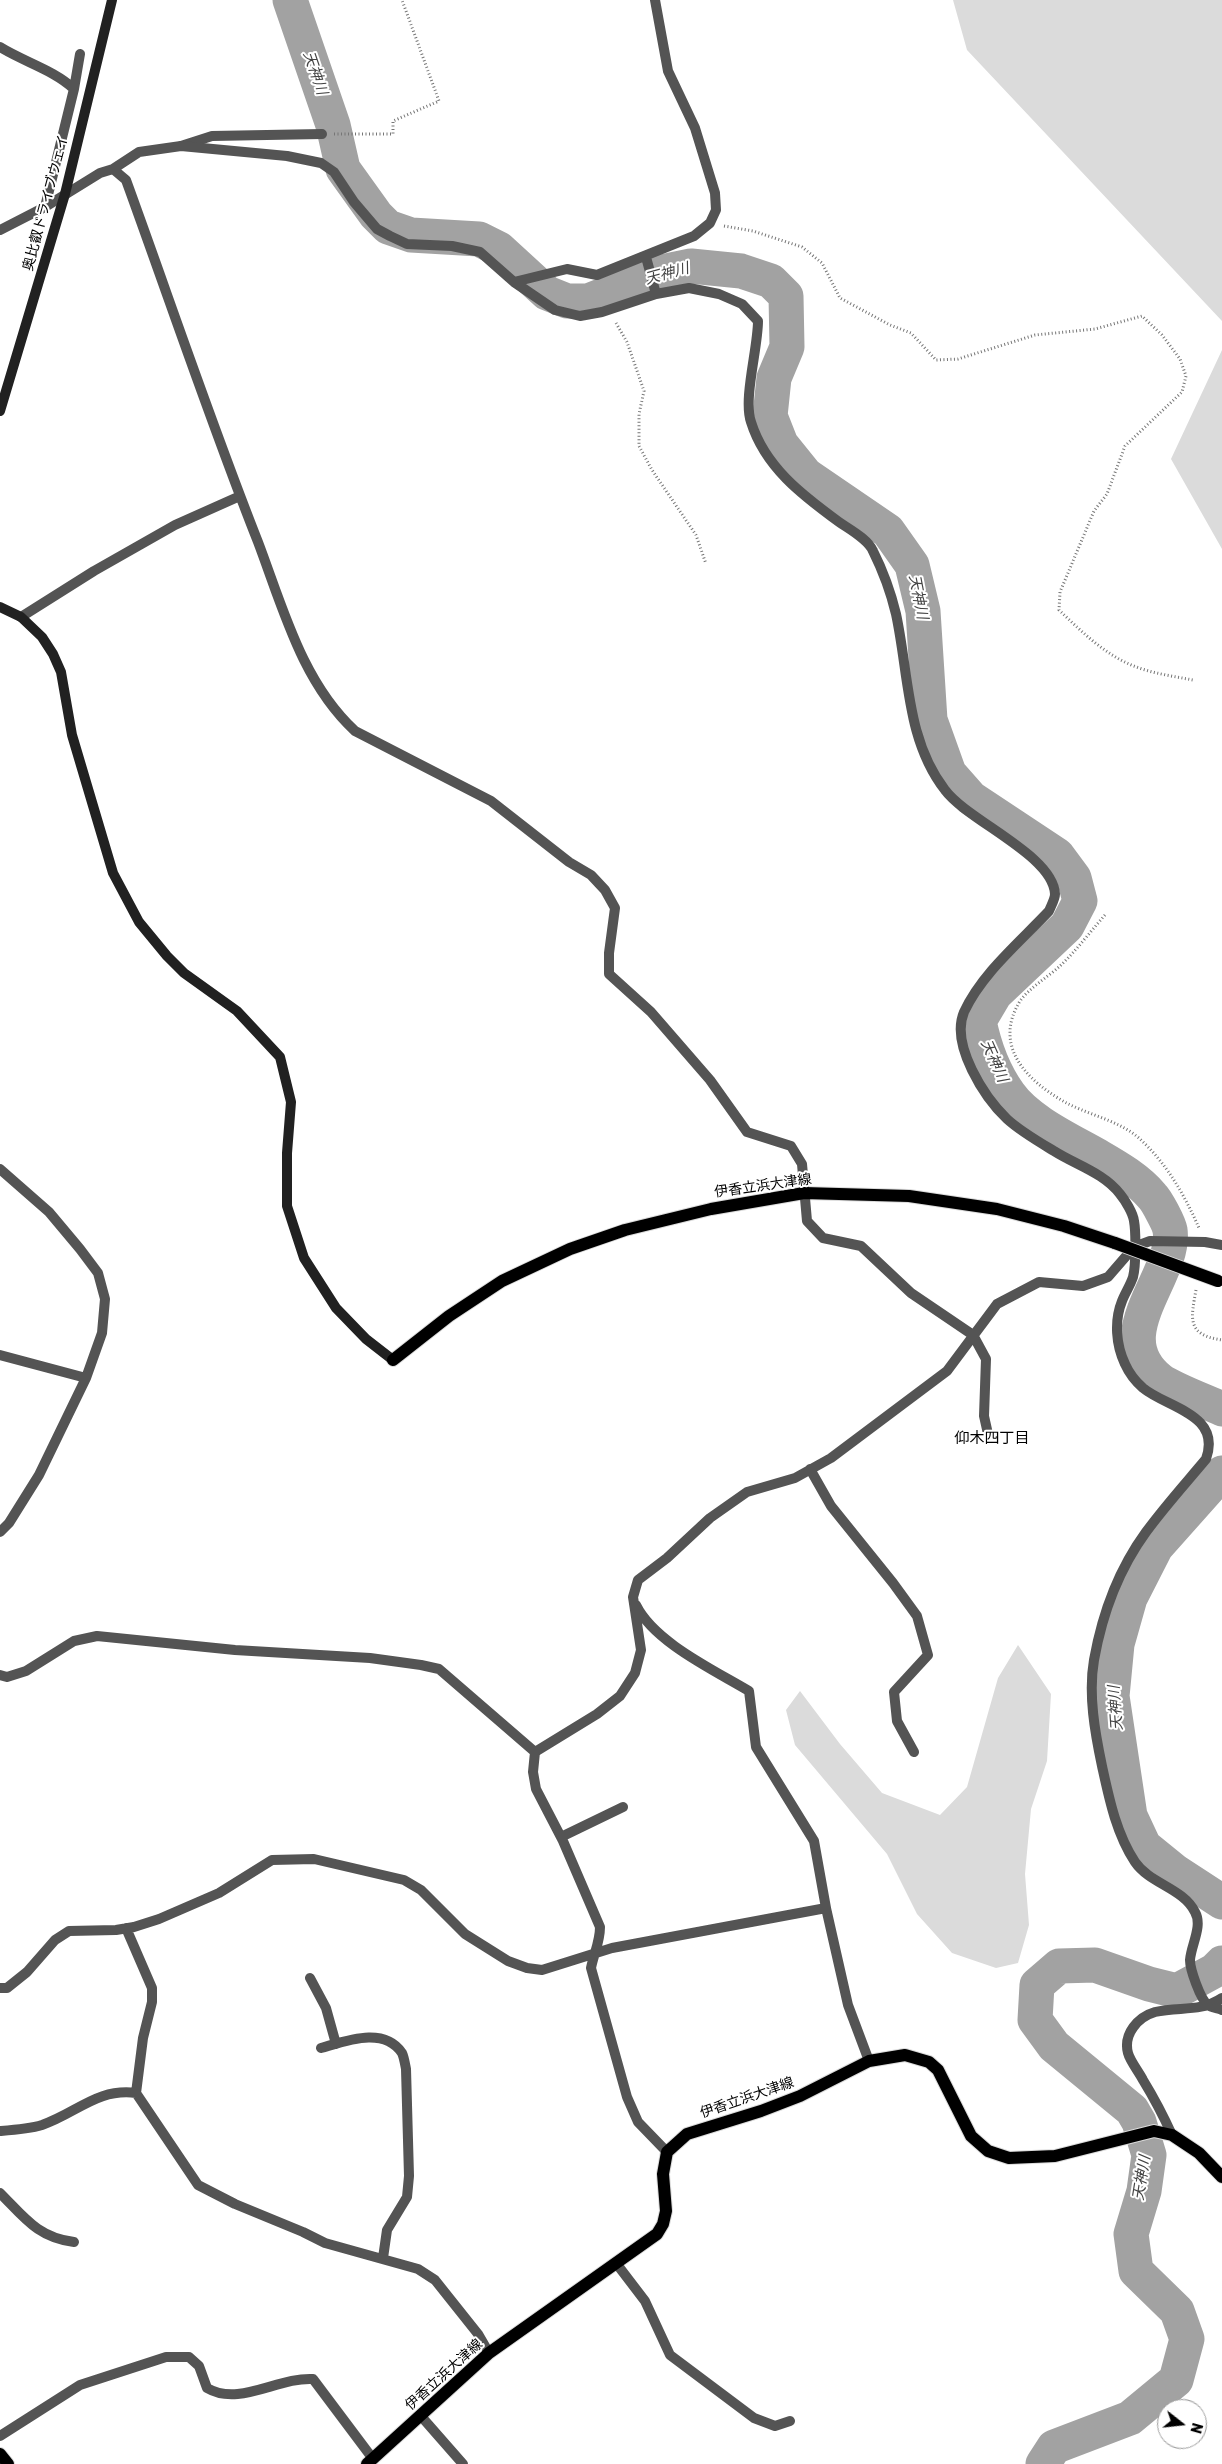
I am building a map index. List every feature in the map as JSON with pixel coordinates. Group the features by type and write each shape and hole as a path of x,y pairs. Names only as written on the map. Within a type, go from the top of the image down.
{"main road":[{"name":"伊香立浜大津線","path":"393,1360 449,1316 502,1281 570,1249 625,1230 711,1209 804,1193 909,1196 997,1209 1064,1226 1220,1282"},
{"name":"伊香立浜大津線","path":"370,2462 489,2353 657,2234 663,2224 666,2211 663,2174 667,2152 687,2134 761,2111 800,2096 869,2061 905,2056 929,2062 938,2070 971,2136 988,2151 1009,2158 1056,2156 1154,2131 1172,2135 1199,2153 1222,2176"},
{"path":"0,2454 8,2464"}],"street":[{"name":"奥比叡ドライブウェイ","path":"0,411 65,194 112,0"},
{"path":"514,282 567,269 597,275 624,263 647,261 694,236 710,223 716,210 715,193 695,128 668,71 655,0"},
{"path":"0,47 20,60 64,80 74,89"},
{"path":"45,206 74,89 80,54"},
{"path":"0,230 100,173 113,170 139,152 182,146 212,136 322,134"},
{"path":"182,146 287,156 321,163 334,172 354,202 377,228 408,244 452,246 480,252 514,282 555,310 580,316 602,312 655,289 688,288 719,294 742,304 758,321 749,399 750,420 761,446 776,468 804,497 872,548 885,577 896,615 911,709 923,753 932,773 946,792 970,813 1020,847 1037,862 1054,883 1056,896 1049,911 980,984 963,1014 962,1038 969,1064 982,1090 1008,1120 1055,1152 1099,1175 1120,1194 1134,1220 1134,1275 1117,1317 1116,1334 1124,1362 1131,1376 1144,1388 1207,1422 1215,1440 1213,1448 1206,1459 1146,1532 1134,1551 1114,1590 1094,1662 1094,1716 1109,1799 1121,1836 1136,1863 1151,1878 1187,1901 1196,1913 1198,1928 1190,1961 1200,1994 1208,2006"},
{"path":"113,170 126,180 240,496 302,656 316,685 338,715 356,731 384,748 491,801 569,862 591,875 606,890 615,908 609,953 609,974 657,1019 710,1080 747,1132 791,1146 802,1164 807,1221 822,1238 862,1246 911,1294 973,1335 986,1359 984,1416 988,1434"},
{"path":"647,261 655,289"},
{"path":"21,617 94,571 174,525 240,496"},
{"path":"0,606 21,617 42,637 61,672 72,735 113,873 140,922 172,962 184,973 237,1011 280,1057 291,1102 287,1153 287,1206 304,1258 336,1308 366,1339 393,1360"},
{"path":"0,1169 49,1212 98,1273 105,1300 102,1333 86,1378 40,1475 9,1523 0,1532"},
{"path":"535,1752 597,1714 620,1696 635,1672 641,1650 633,1598 638,1580 667,1558 710,1518 747,1492 795,1478 830,1458 947,1372 997,1304 1039,1282 1083,1286 1108,1276 1134,1247 1150,1241 1205,1242 1222,1245"},
{"path":"0,1355 86,1378"},
{"path":"810,1469 831,1506 917,1616 928,1656 894,1692 897,1721 914,1752"},
{"path":"633,1598 643,1618 662,1637 748,1691 756,1747 814,1841 826,1908 848,2005 869,2061"},
{"path":"0,1675 7,1677 26,1672 74,1641 97,1636 235,1650 370,1658 421,1665 439,1669 535,1752"},
{"path":"535,1752 533,1772 536,1789 561,1837 600,1926 600,1942 594,1954 591,1968 627,2097 638,2122 667,2152"},
{"path":"561,1837 623,1807"},
{"path":"0,1988 7,1988 27,1972 56,1940 69,1931 126,1928 159,1919 219,1893 272,1860 314,1859 404,1880 422,1890 465,1934 508,1962 542,1970 612,1948 826,1908"},
{"path":"126,1928 152,1988 152,2002 143,2038 136,2093 198,2185 235,2204 325,2243 418,2269 435,2280 478,2334 489,2353"},
{"path":"310,1978 326,2008 336,2044"},
{"path":"1208,2006 1222,1998"},
{"path":"1172,2135 1159,2107 1128,2053 1128,2040 1133,2026 1142,2017 1156,2012 1208,2006 1222,2010"},
{"path":"321,2048 373,2036 389,2042 402,2054 406,2069 409,2176 407,2197 387,2230 383,2258"},
{"path":"0,2131 41,2125 73,2111 99,2096 119,2091 136,2093"},
{"path":"0,2193 36,2228 56,2240 74,2242"},
{"path":"616,2263 645,2301 670,2355 754,2418 775,2426 790,2421"},
{"path":"0,2436 80,2385 166,2357 190,2357 199,2366 207,2388 218,2394 231,2396 300,2378 313,2379 370,2462"},
{"path":"420,2415 463,2464"}],"path":[{"path":"322,134 393,134 393,121 439,101 402,0"},
{"path":"710,223 754,231 802,247 822,263 840,298 890,325 911,333 936,360 958,359 1035,335 1095,329 1142,316 1162,336 1180,359 1186,376 1182,392 1125,446 1107,494 1094,511 1060,592 1058,610 1096,644 1129,664 1151,672 1193,680"},
{"path":"602,312 618,324 627,342 644,391 639,414 639,446 652,470 696,535 706,564"},
{"path":"1105,915 1062,964 1021,1000 1011,1020 1009,1043 1020,1063 1040,1086 1064,1101 1116,1124 1140,1139 1178,1185 1205,1242"},
{"path":"1196,1289 1191,1318 1197,1329 1207,1338 1222,1340"}],"shaded area":[{"path":"953,0 1222,0 1222,321 967,50"},
{"path":"1222,350 1222,549 1171,459"},
{"path":"1018,1645 1051,1694 1047,1761 1031,1809 1025,1874 1029,1925 1018,1963 996,1968 952,1953 917,1914 887,1854 795,1745 786,1710 800,1691 840,1744 882,1793 940,1815 967,1787 998,1678"}],"waterway":[{"name":"天神川","path":"290,0 333,125 343,169 376,215 388,227 411,235 479,239 499,249 547,293 567,301 588,301 662,272 691,266 741,271 771,281 786,296 787,347 774,378 770,416 781,444 806,475 888,531 912,565 923,611 930,720 949,773 971,798 1057,855 1074,878 1080,901 1067,926 995,994 979,1021 990,1059 1009,1094 1027,1113 1050,1129 1127,1174 1140,1184 1157,1203 1170,1230 1169,1248 1163,1267 1146,1305 1140,1325 1138,1344 1144,1363 1165,1384 1222,1409"},
{"name":"天神川","path":"1222,1473 1156,1547 1130,1598 1117,1644 1112,1696 1130,1816 1144,1846 1176,1872 1222,1902"},
{"name":"天神川","path":"1043,2464 1054,2447 1130,2418 1176,2380 1187,2339 1177,2311 1136,2271 1131,2234 1144,2191 1149,2155 1139,2122 1132,2110 1054,2046 1035,2020 1037,1985 1059,1966 1095,1965 1149,1984 1177,1991 1214,1971 1222,1963"}],"district":[{"name":"仰木四丁目","path":"992,1439"}]}
